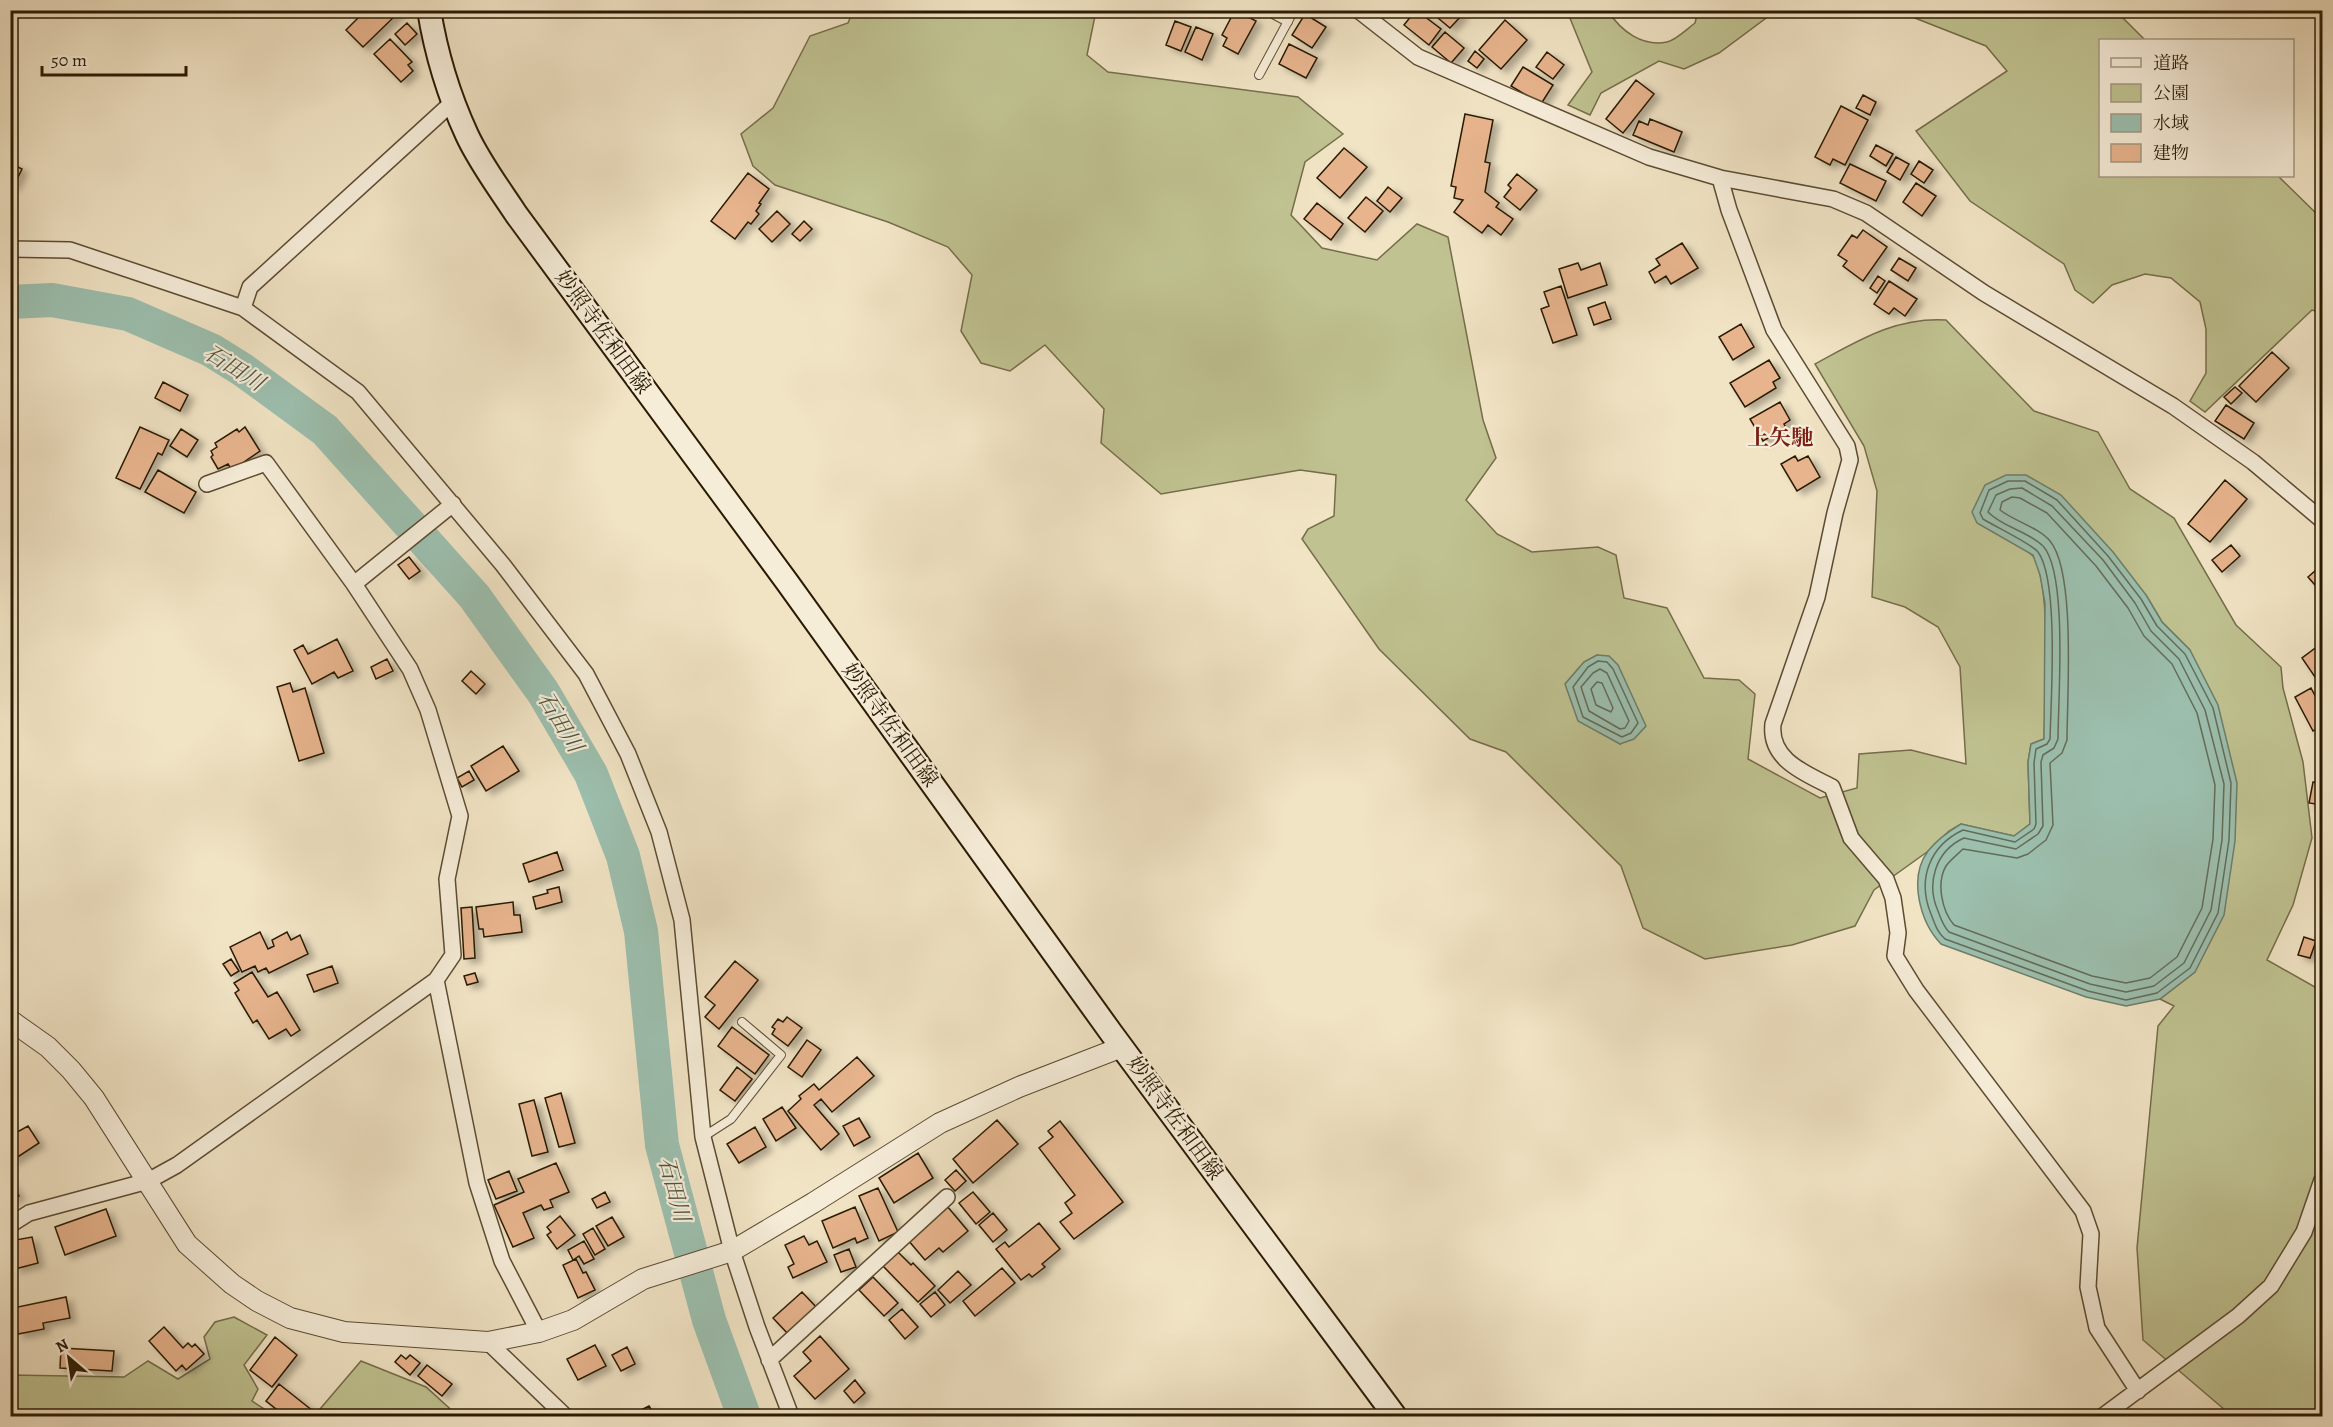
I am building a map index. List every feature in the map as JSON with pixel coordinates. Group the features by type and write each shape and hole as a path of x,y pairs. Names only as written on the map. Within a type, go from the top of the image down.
{"main road":[{"name":"妙照寺佐和田線","path":"429,10 433,36 467,136 482,164 516,214 788,582 1122,1047 1395,1416"}],"street":[{"path":"1358,10 1418,57 1649,158 1720,178 1833,199 1866,213 1984,293 2173,406 2253,462 2322,520"},
{"path":"243,308 250,287 454,101"},
{"path":"1720,178 1729,210 1774,330 1847,446 1850,460 1835,513 1817,597 1773,724 1772,736 1786,762 1832,787 1851,838 1886,879 1893,898 1898,933 1895,956 1916,990 2083,1211 2091,1234 2088,1287 2097,1328 2138,1391"},
{"path":"10,249 70,250 243,308 357,392 447,508 503,565 586,674 628,754 659,832 682,920 703,1137 726,1253 790,1416"},
{"path":"10,1225 29,1213 148,1181 177,1165 436,980 453,955 447,879 460,816 428,710 410,669 354,584 267,463 207,484"},
{"path":"354,584 447,508"},
{"path":"436,980 477,1183 502,1261 538,1332"},
{"path":"10,1020 48,1047 94,1098 188,1244 232,1284 257,1301 290,1318 344,1332 488,1342 538,1332 573,1320 643,1279 726,1253 813,1203 940,1123 1019,1088 1122,1047"},
{"path":"2103,1416 2238,1316 2271,1286 2304,1232 2322,1180"},
{"path":"769,1360 947,1197"},
{"path":"488,1342 565,1416"}],"lane":[{"path":"1265,10 1288,22"},
{"path":"1259,75 1294,10"},
{"path":"703,1137 731,1119 781,1055 742,1022"}],"green space":[{"path":"853,11 1096,11 1087,55 1108,72 1298,97 1343,134 1305,162 1291,215 1322,248 1377,260 1417,224 1448,237 1483,420 1496,458 1466,500 1497,534 1532,552 1598,547 1616,555 1624,598 1667,608 1704,678 1739,680 1755,694 1748,759 1820,798 1857,788 1859,754 1911,750 1966,764 1960,667 1938,627 1905,607 1872,597 1877,491 1864,446 1815,364 1878,332 1910,322 1946,320 2034,411 2098,432 2130,489 2174,518 2236,625 2281,667 2283,688 2303,762 2312,838 2293,905 2267,960 2322,991 2322,1416 2232,1416 2143,1340 2137,1248 2158,1026 2174,1006 2160,999 2195,972 2190,650 2162,622 2146,595 1978,523 2033,556 2039,570 2043,590 2046,643 2044,739 2031,744 2028,762 2030,824 2014,836 1961,824 1874,890 1855,926 1792,945 1705,959 1643,928 1621,866 1506,752 1470,739 1379,649 1302,539 1308,529 1334,516 1336,475 1300,470 1161,494 1101,443 1104,409 1045,345 1010,371 981,363 961,331 972,275 948,247 888,222 775,185 753,166 741,134 773,108 810,36 848,23","holes":["1597,655 1620,744 1599,732 1566,683 1584,662"]},
{"path":"1567,11 1608,11 1619,25 1633,36 1658,43 1670,41 1695,23 1698,11 1786,11 1773,13 1719,53 1684,69 1659,61 1601,93 1590,115 1568,105 1592,72"},
{"path":"1897,11 2116,11 2144,39 2099,39 2099,177 2279,177 2322,219 2322,313 2312,310 2205,412 2190,401 2206,373 2206,329 2200,302 2171,278 2145,274 2112,285 2093,303 2075,290 2064,264 1970,201 1916,131 2007,71 1986,46"},
{"path":"234,1317 267,1335 244,1365 258,1389 252,1401 275,1416 11,1416 11,1375 124,1377 148,1361 178,1379 210,1359 204,1337 215,1322"},
{"path":"361,1361 426,1387 458,1416 314,1416"}],"water":[{"path":"2006,475 2026,475 2061,495 2113,552 2146,595 2162,622 2190,650 2218,705 2237,783 2235,841 2224,915 2195,972 2160,999 2126,1006 2086,997 1941,944 1927,924 1922,912 1918,886 1922,862 1928,851 1943,836 1961,824 2014,836 2030,824 2028,762 2031,744 2044,739 2045,603 2040,575 2033,555 1977,523 1972,512 1985,485"},
{"path":"1597,655 1609,656 1618,665 1646,726 1634,739 1620,744 1578,721 1565,684 1584,662"}],"building":[{"path":"366,10 396,10 398,13 363,47 346,30"},
{"path":"1235,10 1256,21 1238,54 1223,46 1227,38 1222,35"},
{"path":"1416,10 1441,29 1429,45 1404,25"},
{"path":"1435,10 1457,10 1462,15 1450,28 1432,13"},
{"path":"1305,14 1326,27 1312,48 1292,35"},
{"path":"1505,20 1527,40 1501,69 1479,50"},
{"path":"1175,21 1191,27 1181,51 1166,45"},
{"path":"407,23 417,34 405,45 395,34"},
{"path":"1196,27 1213,34 1202,60 1185,52"},
{"path":"1445,32 1464,48 1451,63 1432,47"},
{"path":"390,39 412,62 408,65 413,71 401,82 374,54"},
{"path":"1289,44 1317,58 1306,78 1279,64"},
{"path":"1475,51 1484,59 1477,68 1468,61"},
{"path":"1547,52 1564,65 1553,79 1536,67"},
{"path":"1523,67 1553,85 1541,104 1511,86"},
{"path":"1636,80 1654,94 1623,133 1606,119"},
{"path":"1863,95 1876,102 1870,115 1856,108"},
{"path":"1841,106 1868,120 1845,165 1833,159 1830,165 1815,157"},
{"path":"1465,114 1493,120 1485,162 1490,163 1485,192 1499,203 1496,207 1513,219 1501,235 1488,225 1482,233 1454,212 1463,200 1454,198 1456,187 1451,186"},
{"path":"1650,119 1682,132 1674,152 1633,135 1639,121 1648,125"},
{"path":"1876,145 1893,154 1886,166 1870,156"},
{"path":"1344,148 1367,167 1340,198 1317,178"},
{"path":"1896,157 1909,164 1900,180 1887,172"},
{"path":"1919,161 1933,170 1924,183 1911,174"},
{"path":"10,163 22,169 13,187 10,186"},
{"path":"1850,164 1886,181 1876,201 1840,183"},
{"path":"748,173 769,189 759,203 761,204 756,211 759,214 751,224 748,222 735,239 711,221"},
{"path":"1517,174 1537,190 1520,210 1504,197 1511,188 1508,185"},
{"path":"1916,183 1936,196 1922,216 1903,202"},
{"path":"1388,187 1402,198 1390,212 1377,201"},
{"path":"1366,197 1383,211 1365,232 1348,218"},
{"path":"1317,203 1343,224 1331,240 1304,219"},
{"path":"777,211 790,224 772,242 759,229"},
{"path":"804,221 812,229 800,241 792,234"},
{"path":"1863,230 1887,247 1863,281 1843,266 1847,261 1838,255 1852,235 1857,238"},
{"path":"1682,243 1698,268 1671,284 1666,276 1655,283 1649,272 1660,265 1656,259"},
{"path":"1899,258 1916,268 1908,281 1891,270"},
{"path":"1578,263 1581,270 1600,263 1607,285 1568,298 1559,269"},
{"path":"1878,276 1885,281 1877,293 1870,288"},
{"path":"1889,281 1917,299 1905,316 1894,308 1889,314 1874,304"},
{"path":"1561,286 1577,335 1553,343 1541,309 1549,306 1544,292"},
{"path":"1605,302 1611,319 1594,325 1588,308"},
{"path":"1741,324 1754,347 1733,360 1719,337"},
{"path":"2272,352 2289,368 2256,402 2239,386"},
{"path":"1769,360 1780,378 1773,382 1776,388 1745,407 1730,383"},
{"path":"163,382 188,395 180,411 155,398"},
{"path":"2235,387 2242,393 2231,404 2224,397"},
{"path":"1780,402 1790,420 1784,424 1786,428 1763,441 1750,419"},
{"path":"2226,405 2254,423 2244,439 2215,421"},
{"path":"140,427 169,440 162,455 158,453 140,489 116,478"},
{"path":"245,427 260,451 232,470 228,464 218,469 211,457 213,455 211,451 217,447 215,443 237,429 239,432"},
{"path":"181,429 198,440 187,457 170,446"},
{"path":"1795,456 1798,461 1808,456 1820,477 1797,491 1781,464"},
{"path":"158,470 196,492 184,513 145,492"},
{"path":"2225,480 2247,499 2210,542 2188,524"},
{"path":"2231,545 2240,556 2222,572 2212,560"},
{"path":"409,557 420,571 409,579 398,565"},
{"path":"2322,565 2322,593 2308,577"},
{"path":"337,639 353,671 338,678 334,672 312,684 294,650 303,645 308,654"},
{"path":"2322,643 2322,676 2317,680 2302,658"},
{"path":"387,659 393,671 376,679 371,667"},
{"path":"471,671 485,684 476,694 462,681"},
{"path":"290,683 293,692 305,688 324,753 299,761 277,687"},
{"path":"2311,688 2322,709 2322,726 2313,731 2295,697"},
{"path":"503,746 519,771 486,791 471,766"},
{"path":"469,771 474,780 462,787 457,778"},
{"path":"2313,782 2322,783 2322,805 2309,803"},
{"path":"557,852 563,870 529,882 523,864"},
{"path":"559,887 562,902 536,909 533,897"},
{"path":"513,902 514,915 520,915 522,932 484,937 483,929 479,929 476,907"},
{"path":"472,907 475,958 464,959 461,908"},
{"path":"260,932 268,949 274,946 272,940 287,932 291,940 300,935 308,954 269,973 266,968 258,972 255,966 242,972 230,947"},
{"path":"2304,937 2316,941 2310,958 2298,955"},
{"path":"231,959 239,971 231,976 223,964"},
{"path":"735,961 758,980 719,1029 705,1017 715,1005 705,997"},
{"path":"332,966 338,983 314,992 307,975"},
{"path":"252,972 268,997 277,992 300,1030 291,1036 286,1029 269,1039 257,1020 253,1023 235,993 239,990 234,983"},
{"path":"475,973 478,982 467,985 464,976"},
{"path":"787,1017 802,1028 788,1046 772,1034 775,1029 772,1027 778,1019 783,1022"},
{"path":"732,1027 769,1055 755,1074 718,1046"},
{"path":"807,1040 821,1050 802,1077 788,1067"},
{"path":"857,1057 874,1076 832,1112 821,1099 814,1105 839,1134 821,1150 788,1111 801,1099 799,1096 814,1084 819,1090"},
{"path":"737,1067 752,1079 735,1101 720,1090"},
{"path":"561,1093 575,1143 559,1147 545,1098"},
{"path":"534,1100 548,1152 532,1156 519,1104"},
{"path":"782,1107 796,1128 776,1141 763,1119"},
{"path":"859,1118 870,1137 854,1146 843,1126"},
{"path":"997,1120 1018,1144 973,1183 953,1159"},
{"path":"1060,1121 1123,1202 1074,1239 1060,1222 1072,1213 1065,1203 1075,1195 1039,1148 1053,1137 1048,1131"},
{"path":"28,1126 39,1143 10,1162 10,1136"},
{"path":"755,1127 766,1147 739,1163 727,1144"},
{"path":"918,1153 933,1178 894,1203 879,1178"},
{"path":"556,1163 569,1192 550,1200 553,1207 544,1210 541,1205 523,1213 534,1238 513,1247 494,1205 524,1192 518,1179"},
{"path":"956,1170 966,1181 955,1191 945,1180"},
{"path":"509,1171 517,1191 496,1199 488,1180"},
{"path":"10,1181 19,1196 10,1201"},
{"path":"878,1188 898,1232 879,1241 859,1196"},
{"path":"605,1192 610,1202 597,1208 592,1199"},
{"path":"973,1192 990,1212 976,1224 959,1203"},
{"path":"947,1206 968,1231 943,1252 939,1248 925,1260 908,1240"},
{"path":"855,1207 868,1238 857,1243 855,1238 833,1248 822,1221"},
{"path":"106,1209 116,1236 65,1255 55,1227"},
{"path":"993,1213 1007,1230 993,1242 979,1225"},
{"path":"560,1216 575,1235 557,1249 547,1235 551,1232 547,1227"},
{"path":"612,1217 624,1237 608,1246 596,1226"},
{"path":"1039,1223 1060,1249 1042,1264 1045,1267 1032,1277 1029,1274 1021,1280 996,1249 1005,1242 1009,1247"},
{"path":"593,1228 605,1249 595,1255 583,1234"},
{"path":"804,1236 809,1245 817,1241 827,1262 793,1278 788,1267 794,1264 785,1245"},
{"path":"32,1237 38,1263 15,1269 10,1241"},
{"path":"584,1241 594,1259 584,1264 579,1256 573,1260 568,1250"},
{"path":"849,1249 856,1267 841,1272 834,1255"},
{"path":"898,1252 911,1265 913,1263 935,1286 918,1302 883,1266"},
{"path":"576,1259 595,1290 578,1298 563,1265"},
{"path":"1002,1268 1015,1283 975,1316 963,1301"},
{"path":"958,1271 971,1285 950,1303 938,1290"},
{"path":"873,1277 898,1303 884,1316 859,1290"},
{"path":"802,1292 818,1309 789,1335 773,1318"},
{"path":"935,1292 945,1305 931,1317 920,1304"},
{"path":"66,1297 70,1318 43,1323 44,1329 18,1334 13,1308"},
{"path":"902,1309 918,1327 905,1339 889,1320"},
{"path":"164,1327 183,1348 188,1343 192,1347 195,1344 204,1354 186,1370 182,1365 176,1371 149,1341"},
{"path":"820,1336 849,1369 815,1399 794,1376 811,1361 803,1352"},
{"path":"275,1337 297,1355 272,1387 250,1370"},
{"path":"595,1345 606,1366 578,1380 567,1359"},
{"path":"627,1347 635,1364 621,1371 612,1355"},
{"path":"61,1348 114,1351 112,1371 60,1368"},
{"path":"401,1355 406,1359 410,1355 420,1363 410,1375 395,1362"},
{"path":"427,1365 452,1384 442,1396 418,1376"},
{"path":"855,1380 865,1393 854,1403 844,1391"},
{"path":"279,1384 313,1411 308,1416 285,1416 266,1401"},
{"path":"649,1406 655,1416 629,1416"}],"waterway":[{"name":"石田川","path":"10,302 52,300 128,314 211,350 243,370 325,430 474,596 543,692 591,774 623,856 641,931 662,1145 709,1320 744,1416"}],"district":[{"name":"上矢馳","path":"1780,438"}]}
